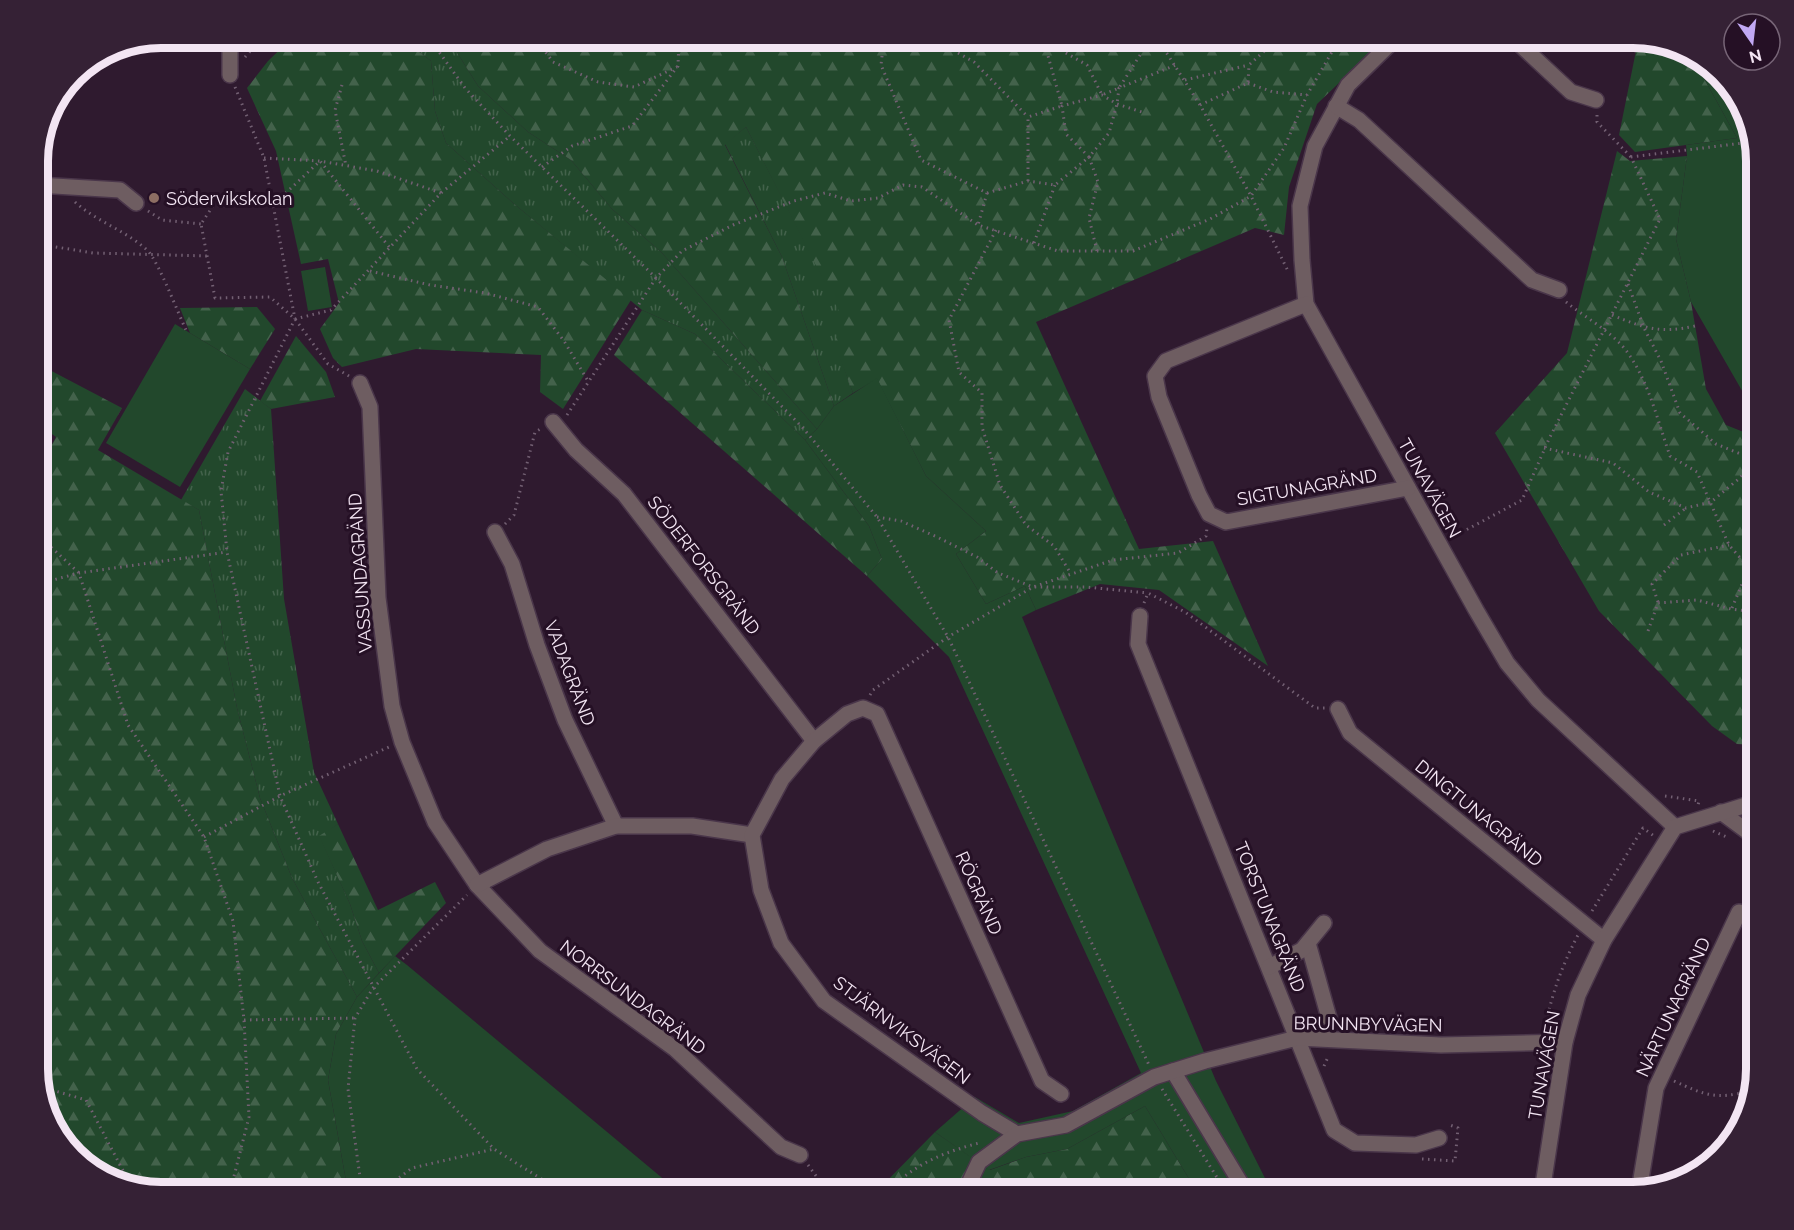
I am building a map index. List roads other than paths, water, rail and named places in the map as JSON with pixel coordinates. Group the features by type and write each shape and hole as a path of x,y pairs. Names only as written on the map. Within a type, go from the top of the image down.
{"street":[{"path":"230,48 230,75"},
{"name":"TUNAVÄGEN","path":"1386,48 1348,85 1315,146 1300,206 1306,304 1507,663 1538,700 1675,827 1604,940 1578,995 1565,1042 1544,1182"},
{"path":"1524,48 1571,92 1596,100"},
{"path":"1336,106 1359,120 1532,280 1559,290"},
{"path":"48,186 120,190 136,203"},
{"name":"SIGTUNAGRÄND","path":"1306,304 1166,361 1155,376 1159,397 1209,514 1226,522 1408,488"},
{"name":"VASSUNDAGRÄND","path":"360,383 370,407 378,598 392,706 402,742 435,822 477,885"},
{"name":"SÖDERFORSGRÄND","path":"553,422 576,450 624,494 814,741"},
{"name":"VADAGRÄND","path":"495,532 512,564 537,645 565,720 616,826"},
{"name":"TORSTUNAGRÄND","path":"1140,616 1138,644 1334,1130 1355,1143 1416,1145 1441,1131"},
{"name":"RÖGRÄND","path":"814,741 847,714 863,708 877,714 1042,1081 1061,1094"},
{"name":"DINGTUNAGRÄND","path":"1338,709 1350,733 1604,940"},
{"path":"477,885 547,849 616,826 692,826 753,835 782,779 814,741"},
{"path":"1675,827 1746,805"},
{"path":"1721,812 1746,831"},
{"name":"STJÄRNVIKSVÄGEN","path":"753,835 761,890 782,943 824,1001 982,1113 1017,1134"},
{"name":"NORRSUNDAGRÄND","path":"477,885 540,951 675,1049 781,1147 800,1155"},
{"name":"NÄRTUNAGRÄND","path":"1641,1181 1656,1088 1739,912"},
{"path":"1269,967 1302,950 1324,923"},
{"path":"1308,943 1329,1018"},
{"name":"BRUNNBYVÄGEN","path":"970,1182 979,1162 1017,1134 1066,1125 1154,1077 1205,1061 1297,1038 1441,1046 1565,1042"},
{"path":"1173,1071 1240,1182"}],"place":[{"name":"Södervikskolan","path":"154,198"}]}
